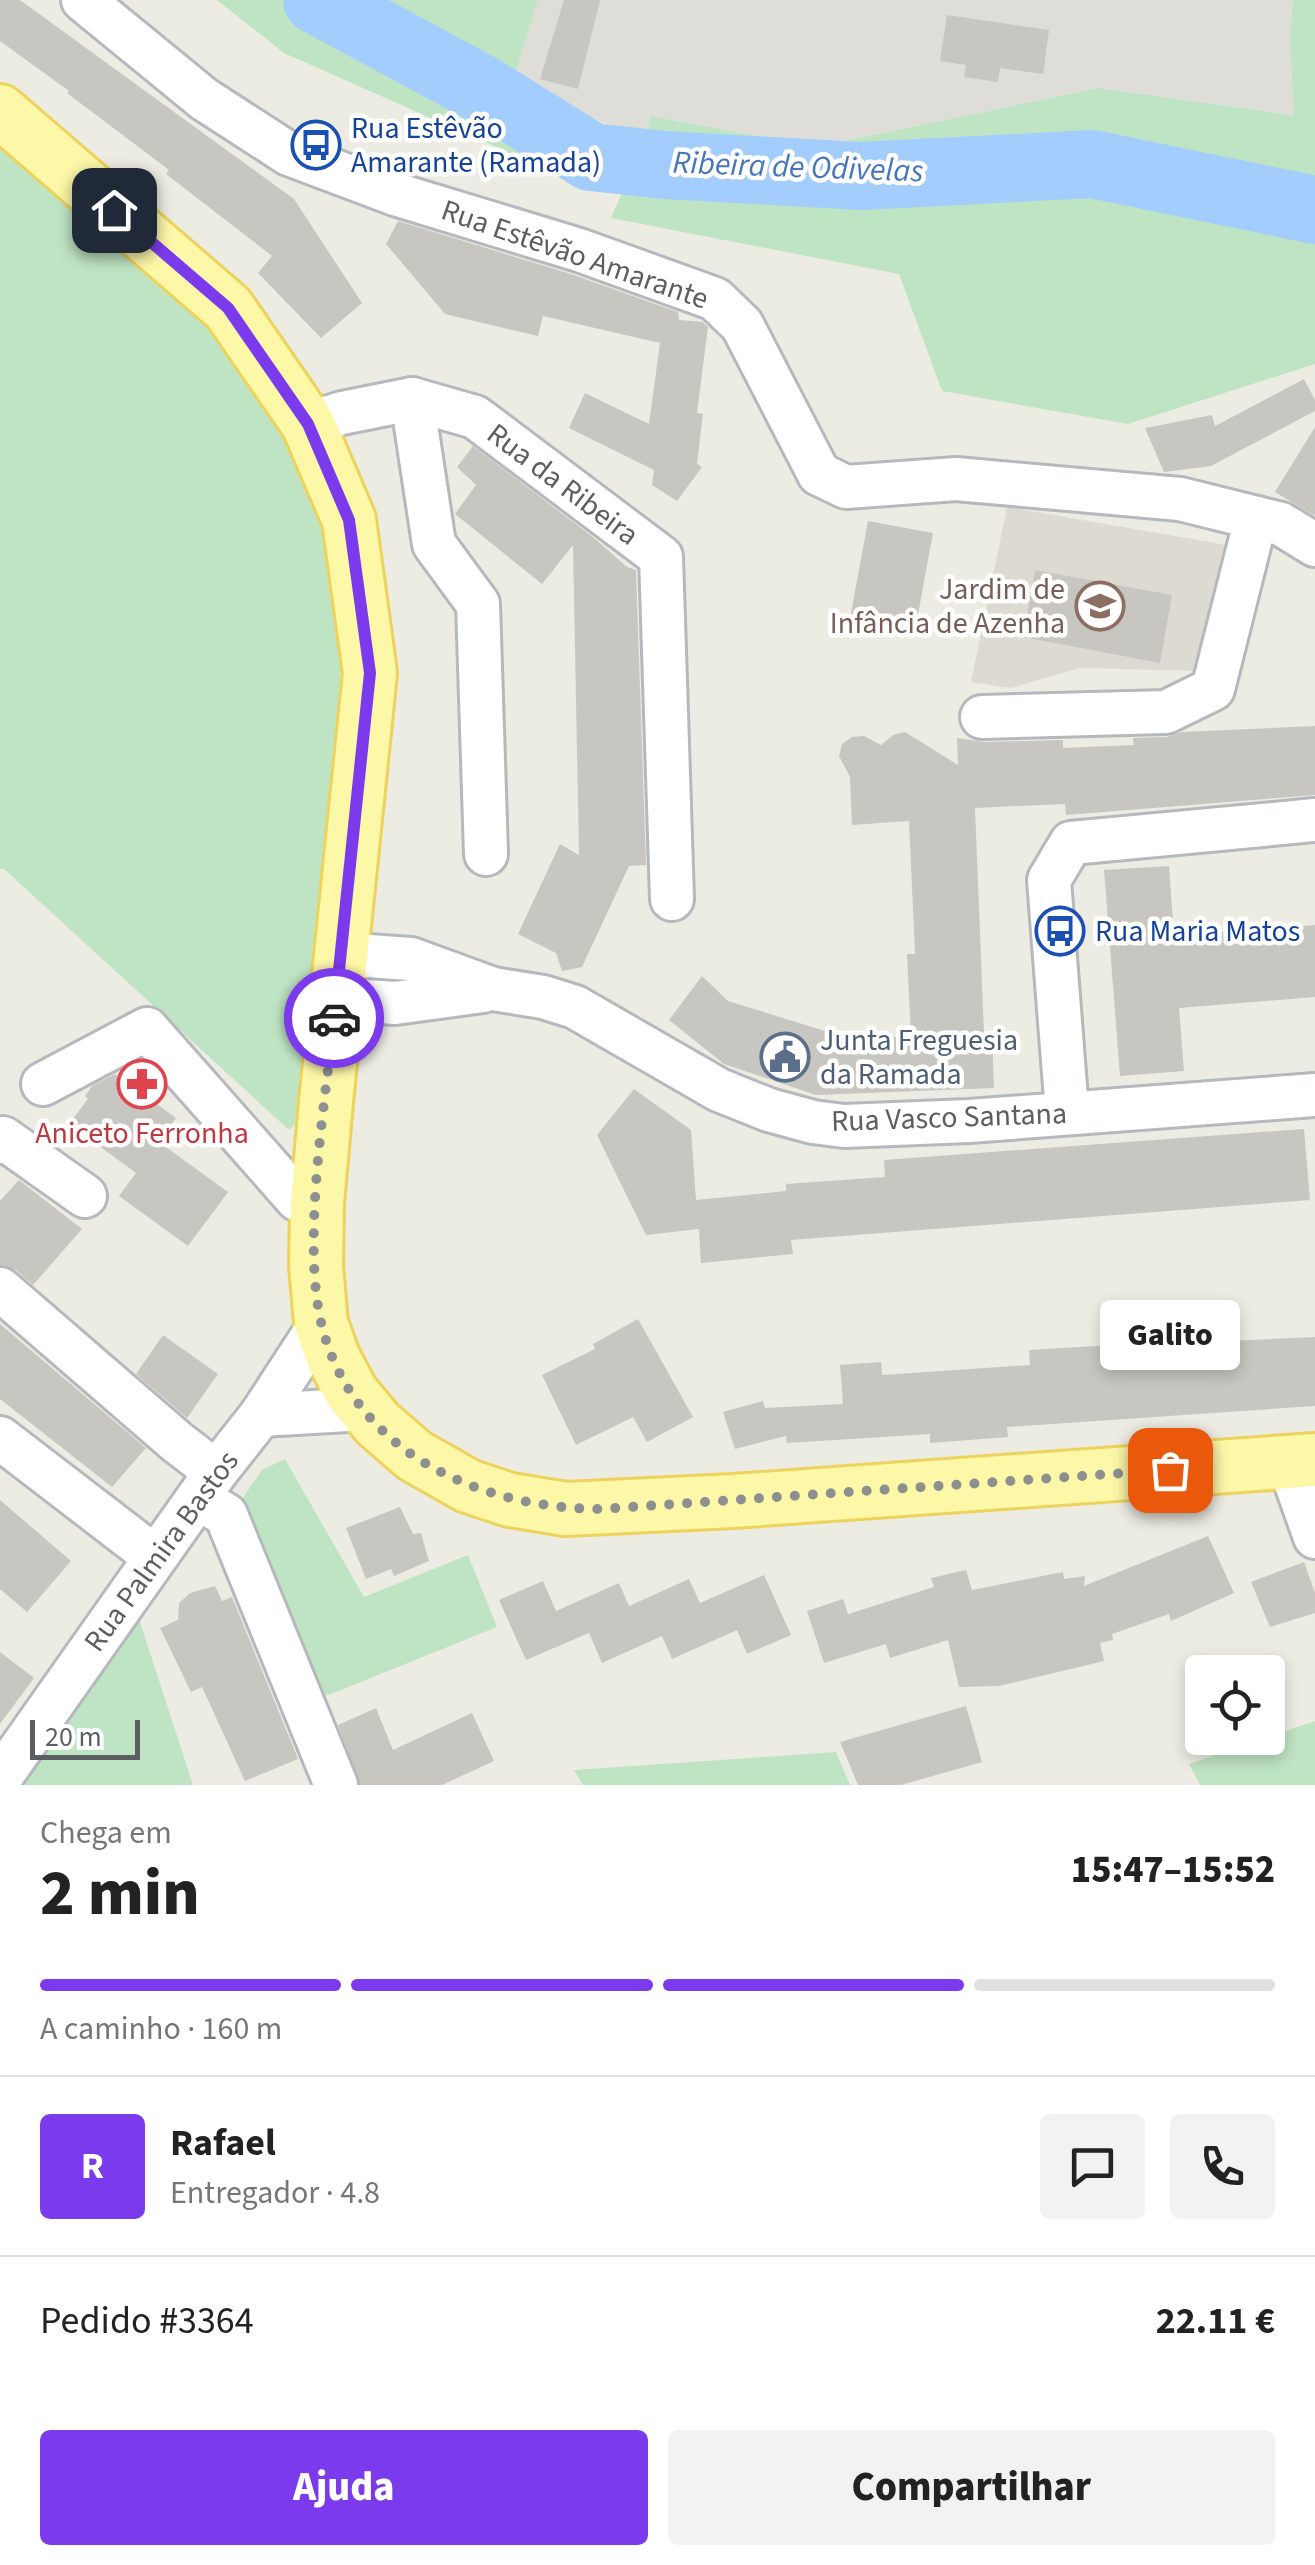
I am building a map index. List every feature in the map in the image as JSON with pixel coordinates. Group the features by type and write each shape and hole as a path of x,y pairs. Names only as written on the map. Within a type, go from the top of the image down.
{"main road":[{"path":"0,111 228,308 308,424 349,520 370,673 317,1204 316,1266 322,1323 338,1368 365,1409 398,1442 448,1477 510,1500 566,1509 734,1502 1301,1460"}],"street":[{"name":"Rua Estêvão Amarante","path":"83,0 204,100 290,154 398,195 579,250 715,299 742,325 819,474 846,488 956,479 1180,500 1280,524 1315,544"},
{"name":"Rua da Ribeira","path":"308,424 412,399 475,417 661,557 672,899"},
{"path":"412,399 434,544 478,604 486,854"},
{"path":"982,717 1166,712 1213,688 1256,518"},
{"path":"1067,1112 1049,880 1071,844 1315,820"},
{"name":"Rua Vasco Santana","path":"338,976 395,1003 493,988 543,997 575,1007 718,1090 813,1122 844,1126 1315,1095"},
{"path":"43,1084 147,1029 297,1199 317,1204"},
{"path":"0,1142 3,1138 85,1196"},
{"path":"0,1289 177,1442 207,1485 226,1515 336,1785"},
{"name":"Rua Palmira Bastos","path":"0,1778 155,1557 261,1415 322,1323"},
{"path":"261,1415 365,1409"},
{"path":"0,1438 155,1557"},
{"path":"1301,1460 1315,1536"}],"shaded area":[{"path":"538,0 1293,0 1290,36 1295,115 1098,88 815,147 651,116 644,142 513,81"},
{"name":"Jardim de Infância de Azenha","path":"1007,507 1227,545 1200,671 1080,668 1011,688 971,682"}],"green space":[{"path":"217,0 538,0 513,81 605,125 579,184 284,53"},
{"path":"1293,0 1315,0 1315,364 1128,424 942,391 899,274 611,218 651,116 815,147 1098,88 1294,115 1290,36"},
{"path":"0,145 202,310 315,478 338,567 342,677 300,1120 289,1130 0,869"},
{"path":"285,1459 364,1597 468,1555 497,1627 326,1696 237,1506 262,1470"},
{"path":"139,1619 193,1785 16,1785"},
{"path":"1315,1721 1315,1785 1200,1785 1189,1764 1215,1755 1285,1755 1285,1731"},
{"path":"836,1752 850,1785 583,1785 574,1770"}],"building":[{"path":"0,0 20,0 294,199 362,303 321,338 258,273 272,256 166,174 169,170 0,41"},
{"path":"564,0 600,0 578,89 540,79"},
{"path":"947,15 1049,30 1043,74 1000,68 998,82 964,77 966,65 940,61"},
{"path":"398,221 571,274 678,312 679,320 703,322 708,327 697,413 703,414 697,464 702,467 677,501 652,485 654,470 569,428 585,393 649,424 660,343 543,316 538,336 445,314 386,244"},
{"path":"1304,379 1315,400 1315,411 1211,466 1164,472 1145,428 1212,415 1215,426"},
{"path":"1315,427 1315,516 1275,492"},
{"path":"473,446 627,567 636,570 646,865 629,866 582,967 562,971 556,953 518,934 560,844 579,855 573,545 542,584 455,514 476,485 457,467"},
{"path":"868,521 933,533 914,636 849,624"},
{"path":"1035,570 1172,595 1160,663 1023,637"},
{"path":"1315,726 1315,795 1066,815 1065,804 975,808 984,1033 992,1033 994,1088 816,1095 724,1064 669,1020 702,976 728,1001 851,1039 911,1036 907,954 915,954 909,821 852,825 850,777 839,756 842,744 852,737 864,736 881,745 893,735 905,732 958,765 957,738 983,742 1063,740 1063,748 1134,745 1133,738 1167,737 1182,732"},
{"path":"1169,866 1174,935 1315,925 1315,997 1179,1008 1184,1071 1120,1076 1104,870"},
{"path":"115,1074 176,1118 159,1142 228,1192 188,1246 119,1196 136,1173 69,1124 88,1099 85,1096 92,1086"},
{"path":"634,1089 691,1130 696,1200 786,1191 786,1184 885,1177 884,1160 1304,1129 1310,1200 791,1240 793,1254 701,1263 699,1229 646,1235 597,1135"},
{"path":"19,1180 82,1229 33,1285 16,1270 0,1265 0,1201"},
{"path":"638,1319 693,1417 647,1442 633,1417 576,1445 542,1375 595,1349 593,1344"},
{"path":"0,1324 146,1448 112,1487 0,1399"},
{"path":"163,1335 218,1374 187,1418 136,1374"},
{"path":"1315,1337 1315,1406 1007,1427 1008,1437 930,1443 930,1434 787,1443 786,1436 735,1449 723,1412 763,1401 765,1408 843,1404 840,1365 881,1362 882,1375 1030,1365 1029,1350"},
{"path":"0,1500 71,1561 27,1612 0,1589"},
{"path":"400,1507 413,1534 421,1533 429,1561 394,1576 391,1569 366,1579 346,1528"},
{"path":"1208,1536 1234,1593 1171,1621 1169,1614 1112,1634 1113,1640 1100,1643 1104,1661 999,1686 959,1687 948,1640 890,1658 886,1644 824,1663 807,1611 843,1599 848,1614 934,1587 931,1578 966,1570 972,1590 1063,1572 1064,1579 1085,1576 1084,1586"},
{"path":"1304,1562 1315,1593 1315,1613 1270,1627 1251,1582"},
{"path":"764,1575 791,1635 747,1654 737,1630 672,1659 662,1636 602,1663 589,1633 526,1660 499,1600 543,1581 556,1611 619,1583 629,1606 689,1579 700,1603"},
{"path":"215,1586 222,1601 232,1597 298,1759 245,1781 202,1687 191,1692 160,1628 178,1620 179,1603 190,1593"},
{"path":"0,1652 34,1678 0,1724"},
{"path":"966,1706 982,1762 901,1785 858,1785 840,1742"},
{"path":"376,1708 393,1750 472,1713 494,1761 442,1785 360,1785 338,1725"}],"waterway":[{"name":"Ribeira de Odivelas","path":"317,0 480,88 591,157 861,176 1092,164 1315,210"}],"way so far":[{"path":"334,1018 317,1204 316,1266 322,1323 332,1357 365,1409 398,1442 448,1477 484,1493 534,1506 602,1509 1170,1470"}],"place":[{"name":"Rua Estêvão Amarante (Ramada)","path":"316,145"},
{"name":"Jardim de Infância de Azenha","path":"1100,606"},
{"name":"Rua Maria Matos","path":"1060,931"},
{"name":"Junta Freguesia da Ramada","path":"785,1057"},
{"name":"Aniceto Ferronha","path":"142,1084"},
{"name":"Galito","path":"1170,1470"}],"route":[{"path":"114,210 228,308 308,424 349,520 370,673 334,1018"}]}
